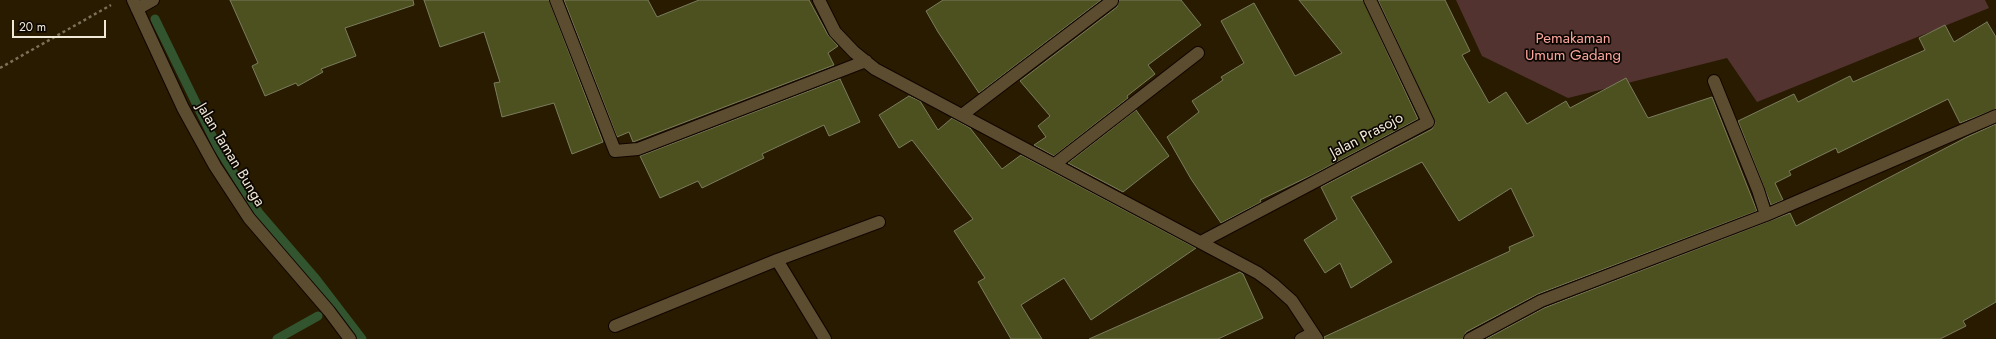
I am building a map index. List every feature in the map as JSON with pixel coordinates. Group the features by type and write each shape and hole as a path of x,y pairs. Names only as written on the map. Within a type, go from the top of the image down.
{"street":[{"path":"135,4 153,0"},
{"path":"556,0 615,151 638,149 866,61"},
{"path":"819,0 835,32 854,52 875,69 1201,242 1258,273 1274,284 1292,302 1315,336 1301,339"},
{"name":"Jalan Prasojo","path":"1201,242 1428,122 1370,0"},
{"path":"962,115 1112,1"},
{"name":"Jalan Taman Bunga","path":"135,4 182,108 215,166 249,218 329,311 350,339"},
{"path":"1055,164 1198,53"},
{"path":"1714,81 1758,190 1766,215"},
{"path":"1470,339 1541,301 1766,215 1996,116"},
{"path":"615,326 777,260 879,222"},
{"path":"777,260 825,339"}],"path":[{"path":"0,68 113,4"}],"green space":[{"name":"Pemakaman Umum Gadang","path":"1456,0 1985,0 1989,8 1757,102 1727,58 1568,98 1482,56"}],"building":[{"path":"230,0 413,0 414,5 345,28 356,56 321,69 323,72 298,86 296,83 265,96 252,66 258,63"},
{"path":"424,0 549,0 603,142 572,154 554,103 502,117 494,83 500,82 484,32 440,47"},
{"path":"564,0 648,0 657,17 699,0 809,0 828,35 838,46 828,53 834,65 633,142 629,132 617,137"},
{"path":"943,0 1101,0 979,93 938,32 926,11"},
{"path":"1119,0 1181,0 1201,25 1148,65 1155,74 1127,96 1128,98 1054,156 1034,145 1046,137 1038,126 1050,116 1020,81 1117,7"},
{"path":"1299,0 1363,0 1418,119 1314,174 1260,200 1261,202 1221,223 1191,179 1167,137 1199,112 1192,101 1223,80 1221,77 1244,63 1221,21 1254,3 1295,76 1342,53"},
{"path":"1378,0 1445,0 1470,51 1462,55 1489,103 1506,92 1527,124 1566,101 1570,108 1626,78 1648,118 1712,97 1757,211 1538,294 1466,332 1463,339 1324,339 1324,337 1510,251 1509,247 1534,236 1511,188 1459,221 1422,162 1351,197 1392,262 1351,288 1340,263 1325,273 1304,240 1337,219 1321,187 1432,129 1435,123"},
{"path":"1987,22 1996,37 1996,109 1960,123 1948,99 1838,153 1836,148 1789,171 1791,175 1775,183 1783,200 1771,205 1738,121 1794,94 1798,102 1850,76 1853,82 1925,50 1919,38 1945,25 1954,42"},
{"path":"840,79 860,122 829,136 824,125 762,154 764,158 702,188 698,181 660,198 640,156"},
{"path":"909,96 920,101 938,130 952,118 970,128 1002,169 1021,155 1196,248 1091,320 1064,278 1021,305 1042,339 1011,339 978,282 985,278 954,231 973,219 912,140 899,148 879,115"},
{"path":"1136,110 1169,156 1123,192 1068,163"},
{"path":"1996,124 1996,302 1963,321 1966,326 1940,339 1486,339 1544,308 1790,213 1796,226 1967,137"},
{"path":"1240,272 1243,274 1263,318 1218,339 1089,339"}],"waterway":[{"path":"155,19 218,148 259,213 316,279 362,339"},
{"path":"277,339 318,316"}]}
